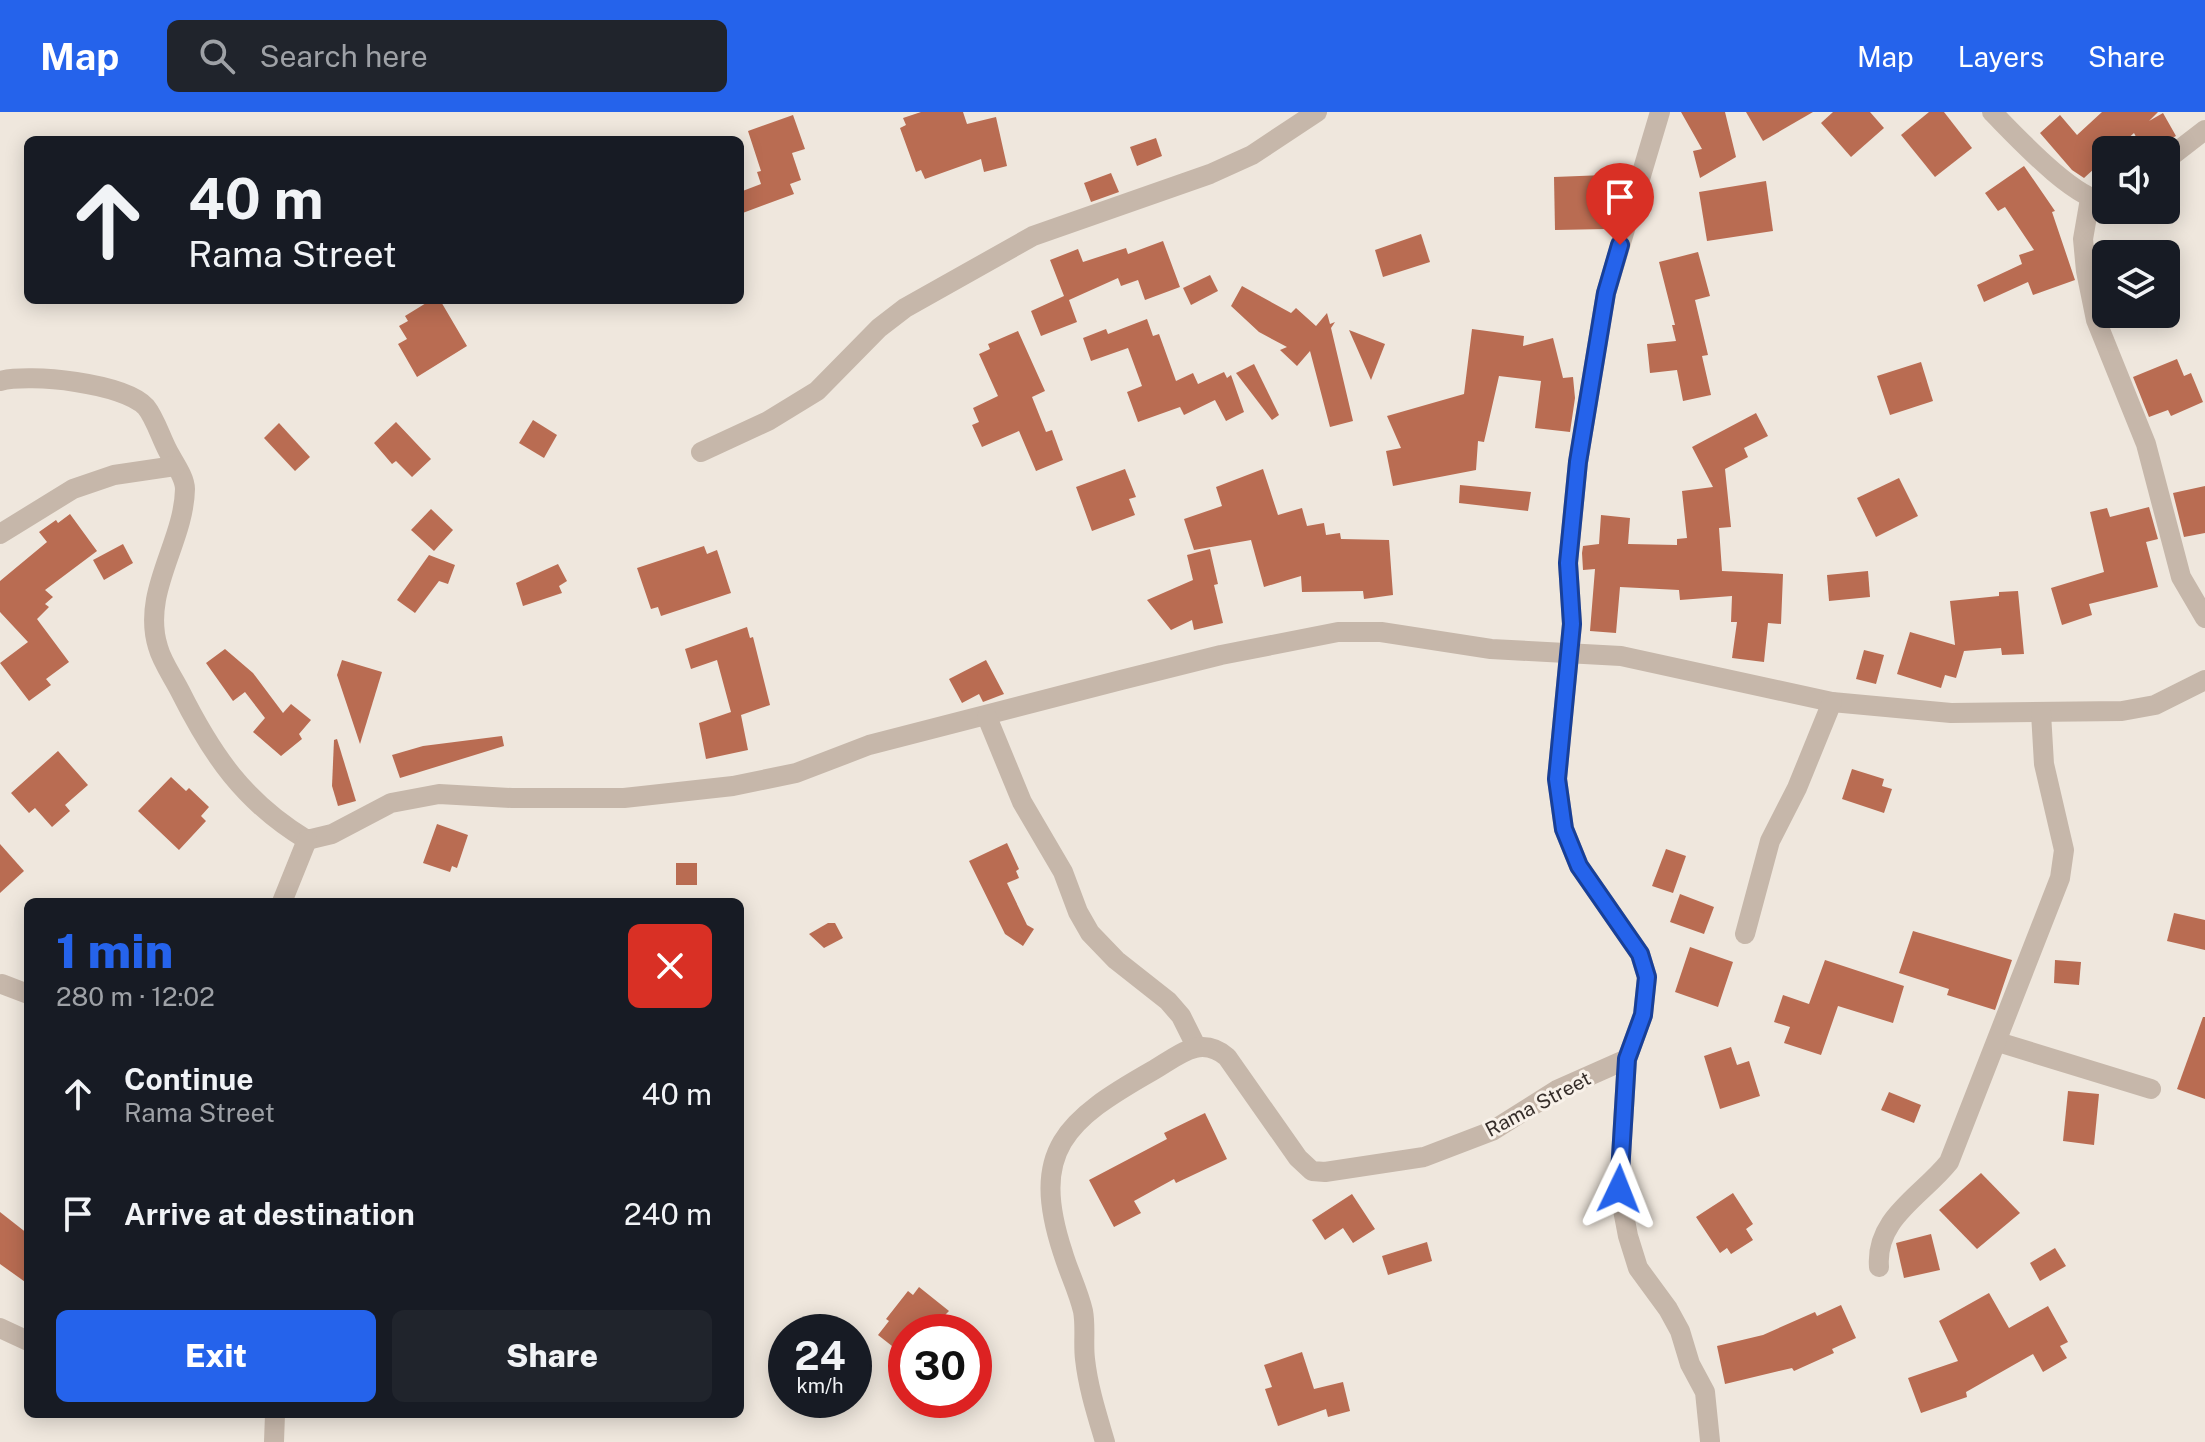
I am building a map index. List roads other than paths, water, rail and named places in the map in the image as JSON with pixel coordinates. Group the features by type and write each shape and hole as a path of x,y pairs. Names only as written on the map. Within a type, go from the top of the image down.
{"street":[{"path":"701,452 768,421 817,391 879,328 905,308 1033,236 1210,174 1252,155 1317,112"},
{"path":"1660,112 1606,293 1591,377 1578,462 1568,563 1572,624 1557,779 1559,807 1579,866 1640,954 1647,977 1643,1015 1627,1059 1619,1189 1638,1268 1668,1309 1705,1392 1710,1441"},
{"path":"1992,112 2092,195"},
{"path":"2180,149 2205,130"},
{"path":"2092,216 2083,239 2096,320 2103,344 2146,444 2181,577 2205,618"},
{"path":"0,381 51,380 125,394 146,407 185,484 183,506 153,608 158,648 191,714 228,774 278,822 307,840 332,834 391,803 439,794 512,798 624,798 733,786 796,773 869,745 1221,655 1338,632 1381,632 1491,649 1621,656 1832,702 1951,713 2140,709 2155,705 2205,680"},
{"path":"0,534 73,489 114,475 175,466"},
{"path":"1745,934 1770,841 1797,788 1832,702"},
{"path":"1879,1267 1882,1238 1894,1215 1933,1182 1949,1162 2060,878 2064,850 2044,764 2041,713"},
{"path":"987,717 1022,802 1063,872 1078,912 1090,933 1116,960 1168,1001 1181,1016 1196,1046 1118,1091 1074,1125 1056,1152 1048,1180 1063,1253 1084,1316 1084,1359 1105,1442"},
{"path":"284,898 307,840"},
{"path":"2,984 24,992"},
{"path":"1998,1042 2151,1089"},
{"name":"Rama Street","path":"1196,1046 1217,1048 1227,1057 1298,1158 1312,1171 1325,1172 1424,1157 1492,1131 1557,1090 1627,1059"},
{"path":"0,1328 24,1339"},
{"path":"274,1442 275,1418"}]}
